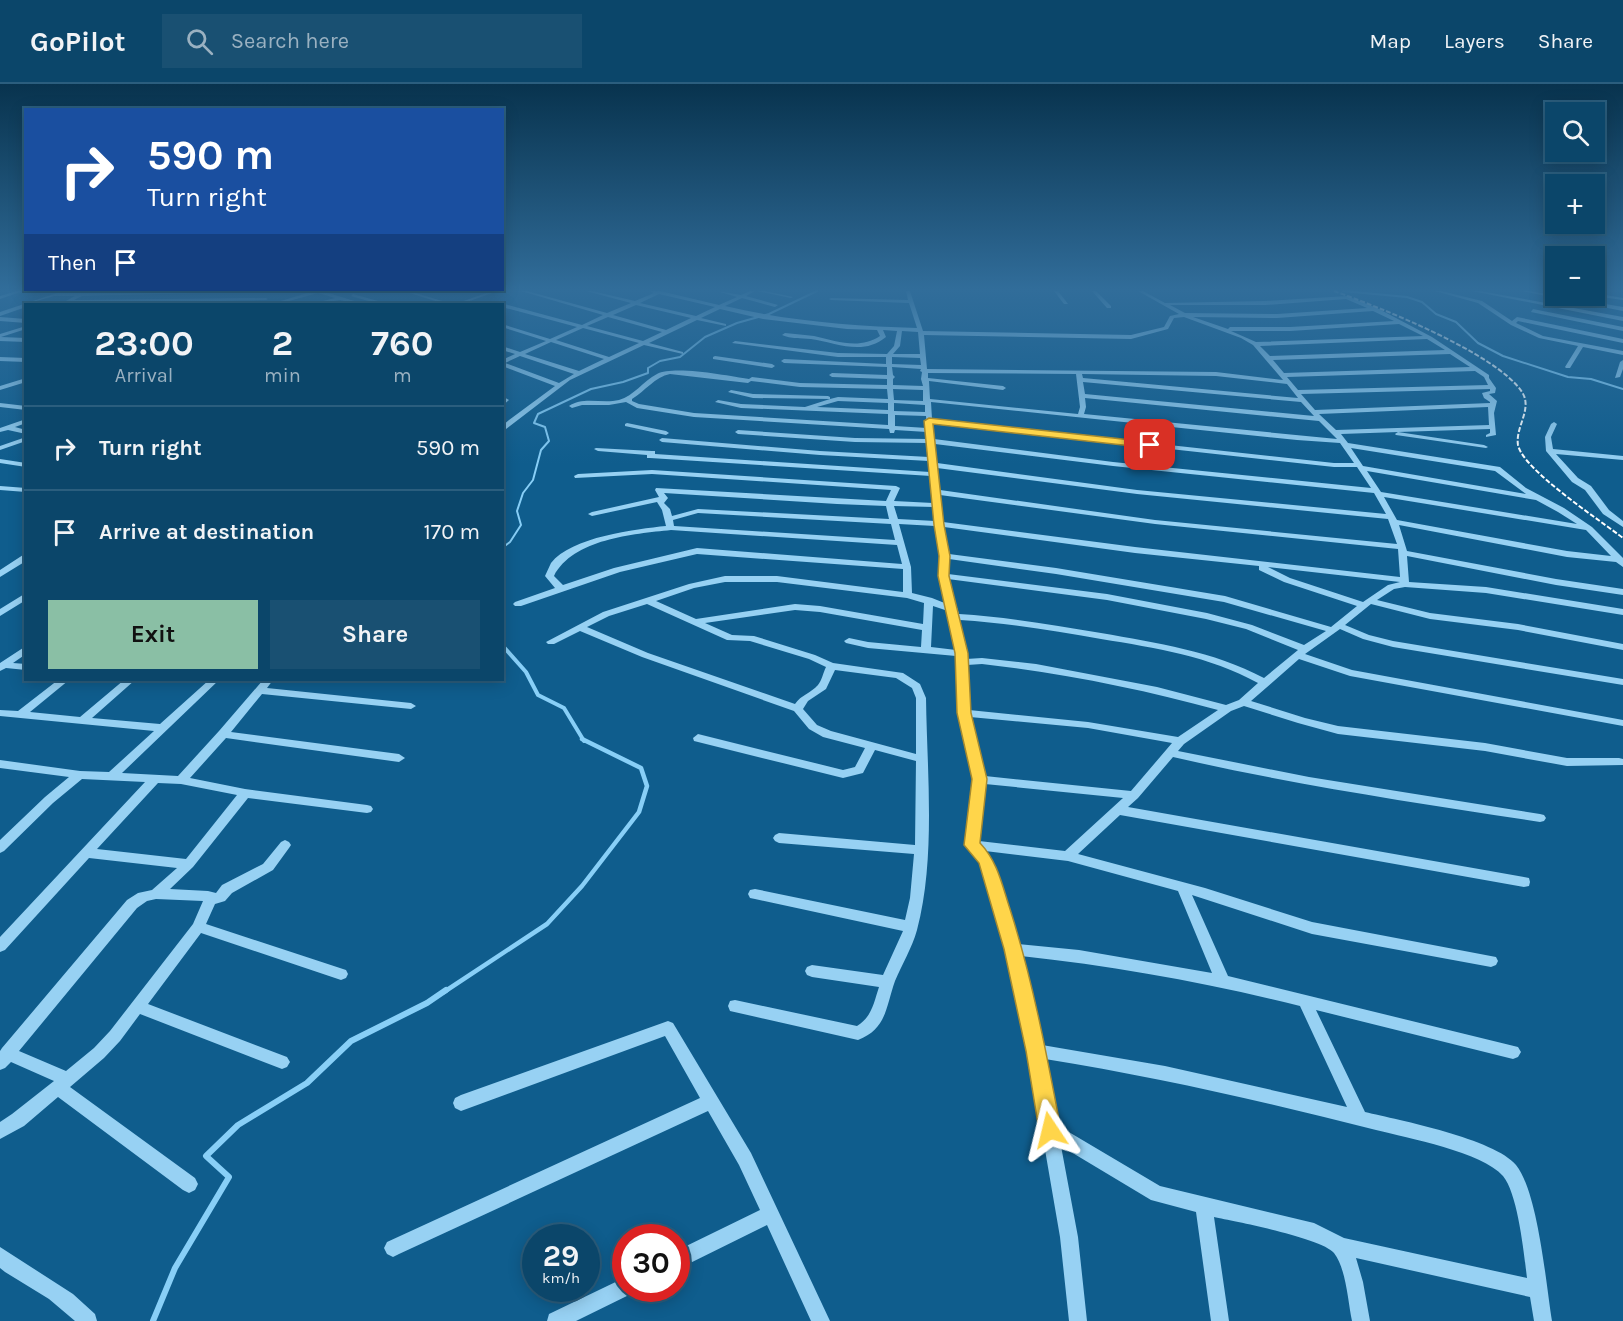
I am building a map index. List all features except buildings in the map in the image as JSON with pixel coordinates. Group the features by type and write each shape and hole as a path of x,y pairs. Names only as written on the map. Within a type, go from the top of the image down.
{"street":[{"path":"504,349 578,374"},
{"path":"504,362 532,349"},
{"path":"578,349 609,359"},
{"path":"504,428 559,385 632,349"},
{"path":"662,349 681,353"},
{"path":"784,349 838,355 889,355 895,349"},
{"path":"922,349 939,525 945,556 944,576 962,657 964,713 980,779 972,845 986,860 1013,949 1036,1051 1069,1237 1078,1321"},
{"path":"1260,349 1316,416 1343,443 1378,493 1393,520 1403,550 1404,582"},
{"path":"1359,349 1368,354"},
{"path":"1446,349 1488,376 1486,378 1493,393 1485,393 1494,401 1491,405 1494,434 1488,436"},
{"path":"1568,367 1579,349"},
{"path":"1601,349 1623,353"},
{"path":"1269,358 1451,352"},
{"path":"889,355 892,377 891,428 895,456 891,471 896,488 889,503 892,522 906,567 908,595"},
{"path":"889,355 926,397 1343,443 1497,469 1523,490 1589,529 1621,562"},
{"path":"715,358 772,366"},
{"path":"0,359 24,360"},
{"path":"784,361 891,366 926,397 1361,467 1542,500"},
{"path":"1617,377 1623,362"},
{"path":"504,364 559,385"},
{"path":"1282,375 1476,369"},
{"path":"572,406 578,402 607,405 629,398 667,372 800,385 892,387 1113,464 1378,493 1589,529"},
{"path":"1080,372 1083,396 1081,415"},
{"path":"718,402 741,406 892,413 926,397 1080,372 1207,374 1288,382"},
{"path":"832,375 892,377"},
{"path":"1080,380 1303,400"},
{"path":"0,388 24,381"},
{"path":"1296,392 1492,387"},
{"path":"731,392 753,396 892,401 1003,388"},
{"path":"1083,396 1316,416 1491,405"},
{"path":"629,398 628,402 637,406 695,414 891,428 926,397"},
{"path":"892,441 926,397"},
{"path":"805,409 838,399"},
{"path":"0,405 22,408"},
{"path":"2,414 22,408"},
{"path":"738,432 735,427 752,419"},
{"path":"0,430 24,422"},
{"path":"1554,424 1548,437 1551,451 1575,480 1588,488 1606,512 1623,525"},
{"path":"0,425 24,432"},
{"path":"627,425 664,436 732,446 895,456 934,466 1137,492 1393,520 1567,554 1621,562"},
{"path":"1333,432 1493,427"},
{"path":"1377,431 1484,447"},
{"path":"738,432 892,441"},
{"path":"728,460 738,432"},
{"path":"0,448 24,441"},
{"path":"598,449 891,471 934,466"},
{"path":"1551,451 1623,458"},
{"path":"11,463 24,459"},
{"path":"0,461 24,465"},
{"path":"578,476 652,472 896,488"},
{"path":"0,488 24,490"},
{"path":"664,498 658,489 937,505"},
{"path":"936,492 1147,522 1403,550 1556,582 1623,592"},
{"path":"592,514 664,498"},
{"path":"664,498 660,503 666,509 670,523"},
{"path":"670,523 688,512 698,511 939,525 1486,590 1623,612"},
{"path":"561,589 549,576 557,561 562,557 617,535 670,523 898,543"},
{"path":"518,604 616,570 697,551 906,567"},
{"path":"945,556 1216,598 1336,627 1393,644 1623,681"},
{"path":"0,574 24,557"},
{"path":"1248,562 1287,580 1367,603 1430,616 1518,627 1623,647"},
{"path":"944,576 1107,597 1208,616 1249,627 1350,673 1623,723"},
{"path":"551,642 606,614 692,586 725,579 777,579 908,595 929,600 954,613 1145,643 1216,661 1266,682"},
{"path":"1068,856 1134,795 1180,741 1227,709 1243,702 1301,652 1367,603 1391,587 1404,582"},
{"path":"0,613 24,597"},
{"path":"926,649 929,600"},
{"path":"649,601 730,638 751,638 816,658 831,666 899,675 916,686 921,698 922,850 911,927 887,982 875,1021 868,1030 858,1033 735,1006"},
{"path":"695,622 795,607 820,609 927,628"},
{"path":"579,627 645,655 798,709 813,727 821,731 921,759"},
{"path":"849,640 868,645 926,649 962,657 1036,667 1157,690 1227,709"},
{"path":"2,667 24,650"},
{"path":"798,709 804,698 822,687 831,666"},
{"path":"2,667 24,668"},
{"path":"20,715 63,681"},
{"path":"82,720 129,681"},
{"path":"113,776 213,681"},
{"path":"182,780 224,734 267,681"},
{"path":"258,690 411,706"},
{"path":"1243,702 1338,730 1485,747 1567,762 1618,762"},
{"path":"0,713 162,728"},
{"path":"964,713 1088,725 1180,741"},
{"path":"224,734 399,758"},
{"path":"698,738 843,774 859,770 872,746"},
{"path":"1171,753 1327,786 1540,818"},
{"path":"0,764 80,775 182,780 245,793 367,809"},
{"path":"0,848 49,800 80,775"},
{"path":"0,946 156,778"},
{"path":"980,779 1134,795"},
{"path":"156,894 189,864 245,793"},
{"path":"1118,810 1524,882"},
{"path":"779,838 922,850"},
{"path":"0,1131 18,1120 99,1053 139,1006 198,927 210,900 220,897 227,889 268,867 285,845"},
{"path":"972,845 1068,856 1184,888 1312,928 1491,961"},
{"path":"86,853 189,864"},
{"path":"1184,888 1222,981"},
{"path":"189,1184 62,1083 4,1058 132,904 143,897 156,894 208,896 210,900"},
{"path":"755,894 911,927"},
{"path":"198,927 341,975"},
{"path":"1013,949 1079,956 1222,981 1514,1052"},
{"path":"812,970 887,982"},
{"path":"1305,1002 1360,1118"},
{"path":"139,1006 282,1062"},
{"path":"461,1102 668,1028 745,1159 821,1321"},
{"path":"1036,1051 1117,1064 1276,1096 1422,1134 1493,1157 1509,1169 1519,1189 1543,1321"},
{"path":"393,1248 711,1101"},
{"path":"1050,1130 1157,1194 1314,1232 1340,1246 1537,1289"},
{"path":"1204,1205 1220,1321"},
{"path":"690,1253 770,1214"},
{"path":"1340,1246 1347,1261 1361,1321"},
{"path":"0,1256 10,1266 59,1293 76,1306 88,1321"},
{"path":"556,1321 612,1293"}],"waterway":[{"path":"504,546 510,542 521,525 517,511 523,493 533,480 541,450 549,441 545,427 534,423 538,414 591,389 623,382 648,373 648,368 660,361 680,357 690,349"},
{"path":"1489,349 1503,356 1568,377 1591,379 1623,389"},
{"path":"504,647 526,672 538,695 564,708 583,740"},
{"path":"444,992 547,924 582,886 639,812 647,786 641,768 583,740"},
{"path":"153,1321 175,1268 229,1177 206,1156 238,1125 307,1083 351,1041 427,1003 446,990"}],"railway":[{"path":"1466,349 1508,377 1522,392 1526,405 1518,445 1533,468 1581,508 1623,538"}],"route":[{"path":"1050,1130 1036,1051 1013,949 986,860 972,845 980,779 964,713 962,653 944,576 945,556 939,525 929,421 1150,445"}]}
